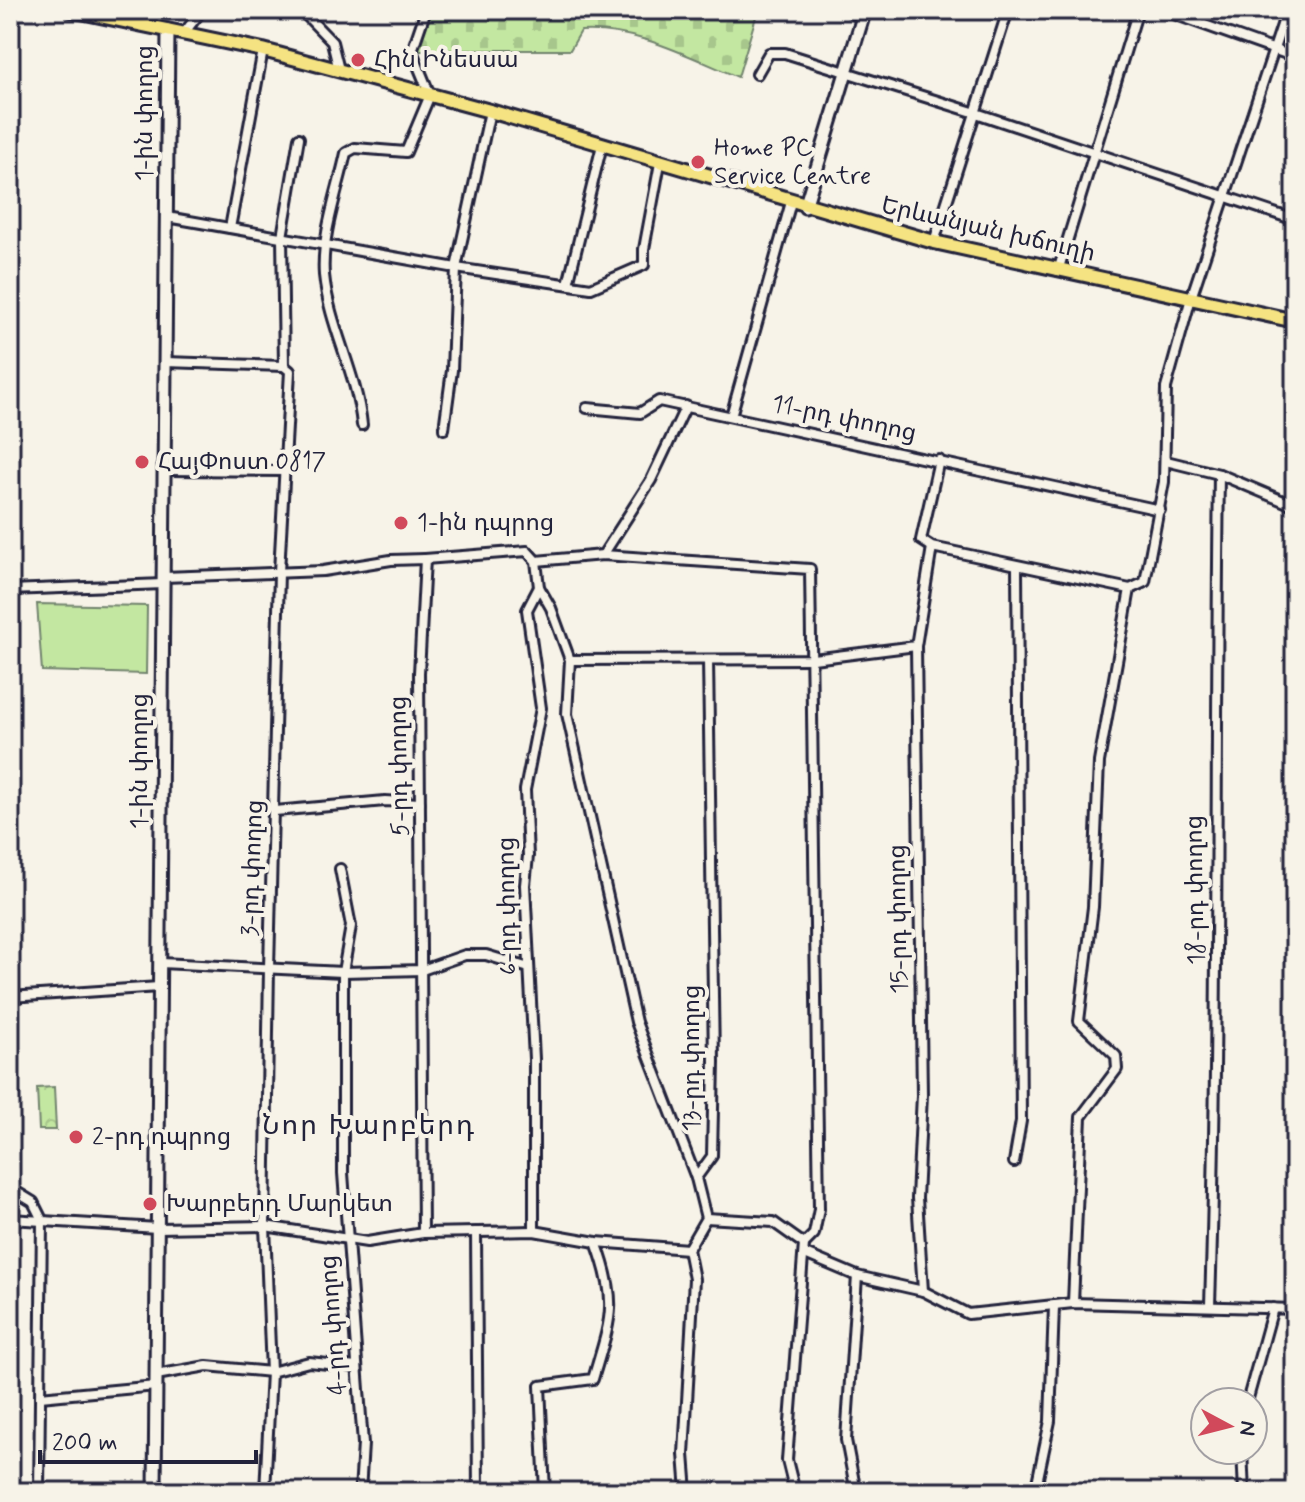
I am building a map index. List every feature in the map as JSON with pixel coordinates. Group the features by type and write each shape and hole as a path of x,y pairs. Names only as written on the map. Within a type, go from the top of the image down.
{"main road":[{"name":"Երևանյան խճուղի","path":"71,10 134,16 168,30 339,70 490,111 805,207 934,242 1295,321"},
{"path":"805,207 864,14"},
{"name":"1-ին փողոց","path":"155,1492 168,30"}],"street":[{"path":"184,33 202,10"},
{"path":"301,10 332,42 339,70"},
{"path":"362,425 360,401 327,296 326,246 346,153 355,148 406,152 430,95 412,51 426,10"},
{"path":"848,10 864,14"},
{"path":"934,242 1008,10"},
{"path":"1058,271 1138,10"},
{"path":"1162,10 1295,57"},
{"path":"932,547 1130,589 1145,582 1160,510 1166,461 1166,388 1191,298 1287,10"},
{"path":"230,228 263,50"},
{"path":"757,74 769,53 785,53 976,113 1295,220"},
{"path":"444,429 452,370 456,268 490,111"},
{"name":"3-րդ փողոց","path":"265,1492 271,1372 265,1226 269,968 279,572 290,371 284,366 282,237 299,138"},
{"path":"568,284 602,145"},
{"path":"167,217 456,268 591,288 644,265 660,163"},
{"path":"731,416 791,202"},
{"path":"165,362 284,366"},
{"name":"11-րդ փողոց","path":"587,408 640,413 659,401 1160,510"},
{"path":"603,555 651,480 686,406"},
{"name":"15-րդ փողոց","path":"923,1291 917,1198 922,1095 916,646 932,547 921,540 939,460"},
{"path":"1166,461 1219,474 1295,506"},
{"path":"166,470 286,471"},
{"name":"18-րդ փողոց","path":"1210,1305 1217,994 1214,830 1219,474"},
{"path":"10,590 527,551 536,561 539,587 551,608 570,660 567,714 636,1022 696,1178 706,1218 688,1249 694,1279 685,1423 687,1492"},
{"path":"536,561 603,555 810,569 819,1209 814,1234 804,1244"},
{"name":"5-րդ փողոց","path":"423,1233 419,673 425,559"},
{"path":"1014,1162 1021,1121 1017,567"},
{"name":"6-րդ փողոց","path":"534,1231 534,1059 525,790 541,708 527,610 539,587"},
{"path":"1073,1303 1081,1117 1117,1069 1116,1056 1079,1021 1093,907 1099,762 1130,589"},
{"path":"570,660 813,659 916,646"},
{"name":"13-րդ փողոց","path":"696,1178 712,1156 714,1062 708,660"},
{"path":"275,811 385,801 420,803"},
{"name":"4-րդ փողոց","path":"340,869 351,926 343,972 343,1173 363,1444 360,1492"},
{"path":"161,963 343,972 422,970 465,955 486,955 529,968"},
{"path":"10,997 159,987"},
{"path":"10,1188 33,1202 42,1220 39,1492"},
{"path":"706,1218 773,1222 804,1244 787,1460 795,1492"},
{"path":"10,1219 158,1228 265,1226 367,1242 423,1233 534,1231 596,1242 688,1249"},
{"path":"476,1232 478,1492"},
{"path":"545,1492 540,1386 593,1379 610,1315 611,1283 596,1242"},
{"path":"805,1254 857,1276 923,1291 968,1314 1073,1303 1295,1309"},
{"path":"856,1492 846,1440 857,1276"},
{"path":"1035,1492 1050,1421 1054,1306"},
{"path":"1251,1386 1273,1308"},
{"path":"40,1397 156,1380 207,1366 271,1372 309,1362 356,1367"},
{"path":"1243,1466 1244,1492"}],"green space":[{"path":"430,10 758,10 738,77 661,45 602,31 581,31 570,50 415,50"},
{"path":"37,604 147,606 146,674 42,671"},
{"path":"54,1087 56,1130 39,1130 37,1088"}],"place":[{"name":"Հին Ինեսսա","path":"358,60"},
{"name":"Home PC Service Centre","path":"698,162"},
{"name":"ՀայՓոստ 0817","path":"142,462"},
{"name":"1-ին դպրոց","path":"401,523"},
{"name":"2-րդ դպրոց","path":"76,1137"},
{"name":"Խարբերդ Մարկետ","path":"150,1204"}],"district":[{"name":"Նոր Խարբերդ","path":"369,1126"}]}
